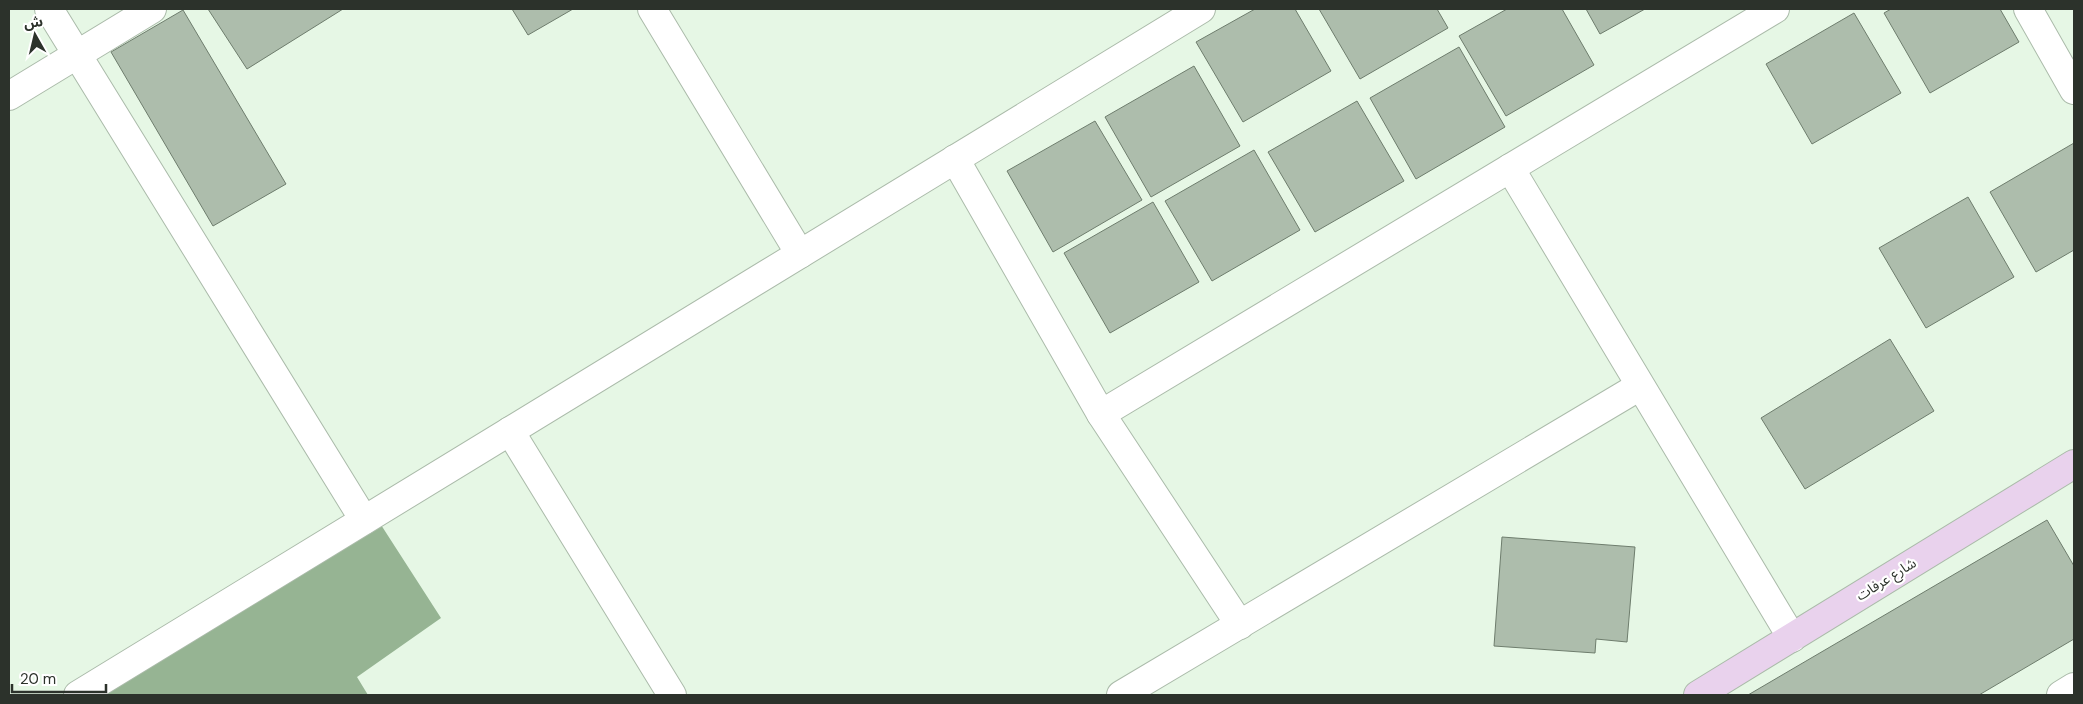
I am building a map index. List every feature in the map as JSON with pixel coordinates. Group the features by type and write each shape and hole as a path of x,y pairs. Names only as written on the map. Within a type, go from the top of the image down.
{"street":[{"path":"49,9 364,520"},
{"path":"9,96 152,9"},
{"path":"652,9 800,254"},
{"path":"78,695 1201,9"},
{"path":"1101,414 1775,9"},
{"path":"2028,9 2074,90"},
{"path":"955,159 1101,414 1240,625"},
{"path":"1510,168 1792,638"},
{"path":"1121,695 1640,386"},
{"path":"510,431 672,695"},
{"name":"شارع عرفات","path":"1698,695 2074,464"},
{"path":"2060,695 2074,687"}],"green space":[{"path":"374,514 441,618 357,677 368,695 86,695"}],"building":[{"path":"208,9 343,9 247,69"},
{"path":"512,9 573,9 528,35"},
{"path":"1255,9 1295,9 1331,71 1243,122 1196,42"},
{"path":"1319,9 1437,9 1448,28 1360,79"},
{"path":"1507,9 1562,9 1594,65 1506,116 1459,36"},
{"path":"1586,9 1645,9 1600,34"},
{"path":"1891,9 2000,9 2019,42 1930,93 1884,13"},
{"path":"183,10 286,184 213,226 111,52"},
{"path":"1854,13 1901,93 1812,144 1766,64"},
{"path":"1459,47 1505,127 1416,179 1370,98"},
{"path":"1194,66 1240,146 1151,197 1105,117"},
{"path":"1357,101 1404,181 1315,232 1268,152"},
{"path":"1095,121 1142,200 1053,252 1007,171"},
{"path":"2074,143 2074,250 2036,272 1990,192"},
{"path":"1254,150 1300,230 1212,281 1165,201"},
{"path":"1968,197 2014,277 1926,328 1879,248"},
{"path":"1153,202 1199,282 1110,333 1064,253"},
{"path":"1890,339 1934,411 1805,489 1761,418"},
{"path":"2047,520 2074,566 2074,639 1979,695 1748,695"},
{"path":"1502,537 1635,547 1627,642 1596,639 1595,653 1494,646"}]}
